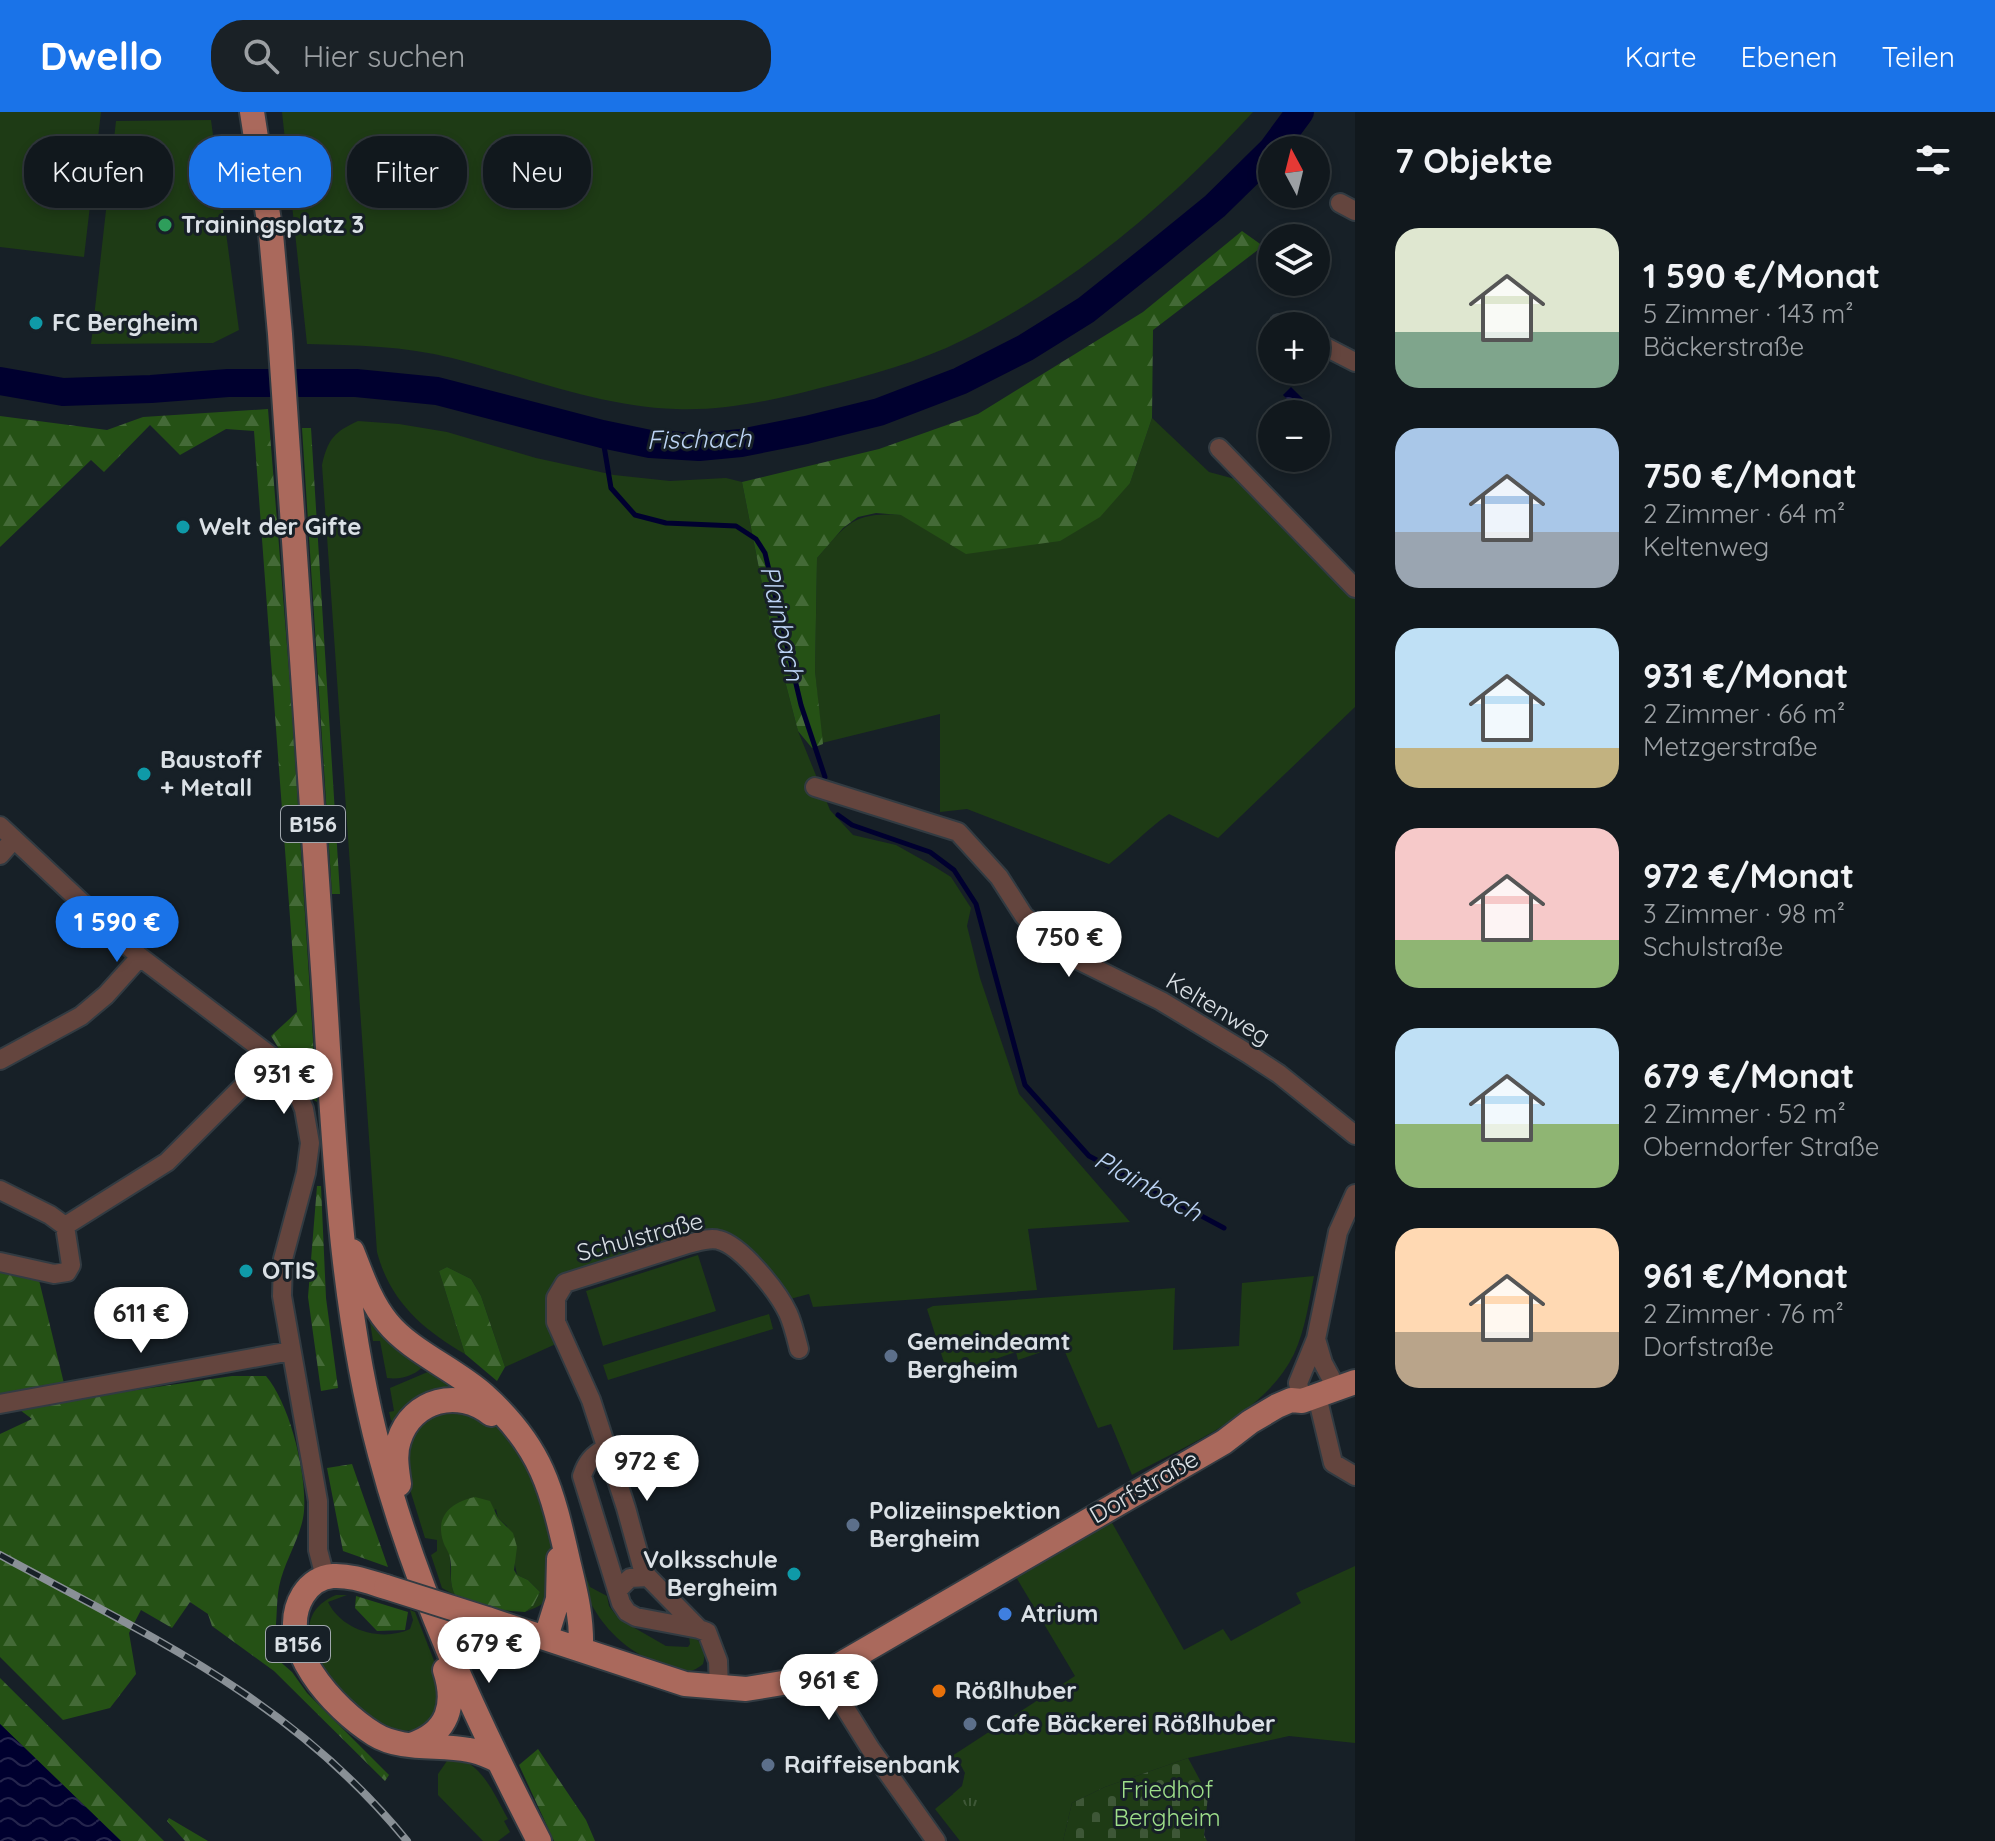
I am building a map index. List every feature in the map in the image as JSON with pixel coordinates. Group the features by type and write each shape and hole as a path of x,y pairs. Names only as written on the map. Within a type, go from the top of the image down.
{"main road":[{"name":"B156","path":"253,117 271,234 280,334 340,1220 362,1380 405,1538 439,1629 437,1651 449,1686 449,1712 434,1733 411,1745 376,1736 333,1699 304,1659 297,1641 295,1614 307,1589 325,1577"},
{"path":"340,1220 372,1301 388,1324 490,1401 524,1436 541,1465 561,1524 577,1594 581,1613 581,1649"},
{"name":"Dorfstraße","path":"325,1577 353,1577 685,1684 746,1689 824,1674 1224,1442 1255,1433 1298,1412 1328,1392"},
{"path":"405,1538 396,1455 405,1427 422,1408 434,1402 459,1399 479,1404 503,1423 517,1440 533,1466 545,1495 559,1560 560,1580 558,1599 546,1637"},
{"path":"439,1629 497,1760 539,1841"},
{"path":"411,1745 466,1749 497,1760"}],"street":[{"path":"1330,349 1355,362"},
{"path":"1219,448 1355,588"},
{"name":"Keltenweg","path":"815,787 870,806 925,819 958,832 999,877 1024,916 1076,959 1161,1001 1247,1053 1279,1074 1355,1135"},
{"path":"0,826 140,957 272,1057 299,1098 310,1143 306,1173 283,1259 282,1296 318,1501 318,1550 325,1577"},
{"path":"0,855 14,839"},
{"path":"0,1060 81,1016 106,995 140,957"},
{"path":"65,1226 167,1162 272,1057"},
{"path":"0,1190 65,1226 71,1265 67,1272 54,1274 0,1262"},
{"path":"1328,1392 1298,1383 1316,1339 1338,1232 1355,1194"},
{"name":"Schulstraße","path":"719,1688 718,1661 707,1632 699,1629 643,1570 626,1508 577,1364 556,1322 556,1298 565,1283 688,1244 719,1240 737,1250 763,1276 787,1311 799,1349"},
{"path":"1316,1339 1328,1392 1333,1463 1355,1476"},
{"path":"0,1404 291,1351"},
{"path":"606,1448 586,1464 582,1476 621,1603 627,1612 636,1617 699,1629"},
{"path":"618,1590 630,1578 648,1577"},
{"path":"824,1674 870,1748 936,1841"}],"green space":[{"path":"0,112 101,112 98,136 24,136 24,208 90,208 84,257 0,247"},
{"path":"282,112 1253,112 1189,178 1118,239 1043,294 963,340 911,362 785,397 694,409 619,403 416,351 307,344 292,208 331,208 331,136 285,136"},
{"name":"Trainingsplatz 3","path":"211,120 213,136 189,136 189,208 223,208 239,330 213,343 91,344 106,208 173,208 173,136 114,136 116,121"},
{"path":"1242,231 1258,242 1258,250 1153,330 1152,418 1130,483 1100,517 1060,541 966,554 901,515 876,513 858,517 843,528 817,558 815,671 823,744 812,748 798,731 769,619 742,482 879,449 978,414 1143,312"},
{"path":"268,409 291,695 317,1102 309,1097 271,1036 297,1012 254,431 226,429 180,455 150,425 104,472 91,460 0,547 0,416 107,430 143,417"},
{"path":"1152,418 1209,472 1246,482 1355,596 1355,707 1218,838 1169,814 1109,864 967,809 940,812 940,714 822,743 815,671 817,558 844,529 861,518 871,516 901,515 1130,483"},
{"path":"358,421 447,432 536,458 614,475 670,481 726,478 742,482 769,619 798,731 830,810 853,835 896,845 951,877 971,908 967,926 980,978 1019,1094 1130,1222 1028,1229 1037,1290 813,1307 809,1294 790,1299 726,1237 554,1284 558,1343 505,1367 481,1296 471,1279 447,1267 439,1271 465,1354 410,1312 390,1285 377,1252 322,465 333,437"},
{"path":"302,428 311,428 340,894 332,894"},
{"path":"317,1186 321,1186 326,1298 338,1388 321,1391 308,1297"},
{"path":"698,1255 716,1311 603,1346 586,1291"},
{"path":"447,1267 471,1279 481,1296 505,1367 497,1381 465,1354 439,1271"},
{"path":"0,1268 38,1276 68,1400 232,1376 266,1376 275,1388 289,1421 300,1459 304,1496 303,1520 279,1587 276,1629 269,1652 292,1672 307,1693 389,1775 385,1781 274,1671 212,1626 208,1614 190,1602 172,1628 141,1610 129,1633 136,1674 110,1708 63,1720 0,1657 0,1434 32,1419 0,1395"},
{"path":"1314,1276 1304,1326 1294,1354 1264,1394 1223,1426 1132,1475 1111,1424 1098,1428 1062,1345 1018,1360 1016,1352 948,1375 927,1309 933,1306 1175,1288 1173,1350 1239,1346 1242,1283"},
{"path":"769,1314 773,1329 608,1380 603,1365"},
{"path":"370,1322 426,1363 409,1376 387,1378 380,1341 373,1341"},
{"path":"444,1351 494,1389 535,1437 555,1474 590,1587 607,1596 609,1606 619,1619 666,1646 688,1647 689,1636 692,1635 703,1648 703,1664 686,1672 664,1667 626,1645 603,1622 587,1595 576,1567 559,1505 533,1443 503,1405 441,1355"},
{"path":"430,1371 461,1388 440,1389 422,1396 393,1422 389,1412 394,1411 390,1388"},
{"path":"441,1407 472,1414 493,1423 512,1442 532,1475 545,1512 552,1570 549,1595 536,1608 525,1612 533,1606 540,1592 528,1580 517,1575 507,1526 498,1518 496,1509 449,1552 455,1595 442,1588 431,1555 437,1551 437,1540 425,1538 403,1467 410,1433"},
{"path":"352,1464 388,1567 343,1551 327,1468"},
{"path":"475,1497 490,1501 498,1518 513,1533 517,1547 514,1570 540,1592 533,1606 525,1612 500,1610 455,1595 441,1524 453,1506"},
{"path":"1111,1521 1184,1650 1223,1629 1231,1641 1301,1603 1296,1593 1355,1566 1355,1743 1289,1736 1188,1758 1105,1787 1072,1803 1063,1841 960,1841 935,1809 963,1786 965,1773 952,1756 1075,1676 1016,1577"},
{"path":"336,1595 347,1595 328,1602 334,1612 353,1627 375,1634 399,1633 410,1629 413,1620 410,1610 415,1612 440,1676 438,1712 425,1727 404,1731 382,1723 361,1710 324,1671 313,1649 309,1628 316,1609"},
{"path":"356,1596 408,1612 405,1630 377,1631 355,1608"},
{"path":"0,1678 164,1841 121,1841 0,1724"},
{"path":"538,1749 586,1820 595,1841 554,1841 519,1765"},
{"path":"449,1758 469,1764 492,1789 508,1819 504,1821 510,1832 498,1841 483,1841 438,1795 438,1774"},
{"name":"Friedhof Bergheim","path":"1188,1758 1208,1795 1204,1835 1207,1841 1063,1841 1072,1803 1105,1787"},
{"path":"977,1771 985,1777 985,1795 973,1812 953,1794 962,1786 965,1773"},
{"path":"169,1818 208,1841 185,1841 167,1821"}],"water":[{"path":"1291,387 1304,400 1288,400 1283,395"},
{"path":"0,1724 121,1841 0,1841"}],"waterway":[{"name":"Fischach","path":"1282,136 1300,112"},
{"name":"Fischach","path":"0,381 63,392 228,383 356,383 437,391 650,444 699,447 741,443 879,412 960,381 1025,348 1086,310 1215,206 1258,164"},
{"name":"Plainbach","path":"602,434 611,488 635,515 666,523 736,526 756,539 765,553 801,705 825,777"},
{"name":"Plainbach","path":"838,815 852,825 930,852 954,870 976,904 1025,1085 1089,1156 1224,1228"}],"railway":[{"path":"0,1555 167,1645 269,1711 317,1749 363,1792 407,1841"}],"place":[{"name":"Trainingsplatz 3","path":"165,225"},
{"name":"FC Bergheim","path":"36,323"},
{"name":"Welt der Gifte","path":"183,527"},
{"name":"Baustoff + Metall","path":"144,774"},
{"name":"OTIS","path":"246,1271"},
{"name":"Gemeindeamt Bergheim","path":"891,1356"},
{"name":"Polizeiinspektion Bergheim","path":"853,1525"},
{"name":"Volksschule Bergheim","path":"794,1574"},
{"name":"Atrium","path":"1005,1614"},
{"name":"Rößlhuber","path":"939,1691"},
{"name":"Cafe Bäckerei Rößlhuber","path":"970,1724"},
{"name":"Raiffeisenbank","path":"768,1765"}]}
